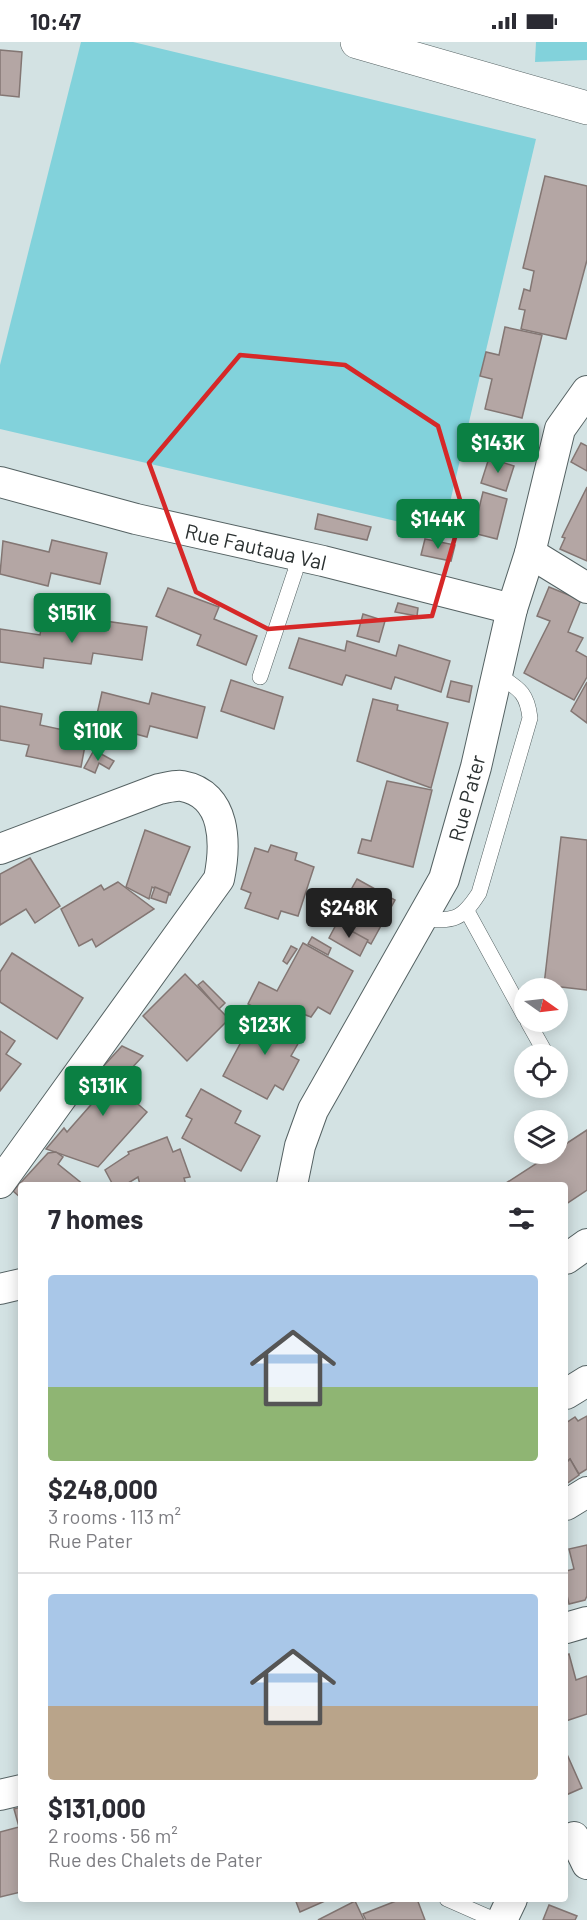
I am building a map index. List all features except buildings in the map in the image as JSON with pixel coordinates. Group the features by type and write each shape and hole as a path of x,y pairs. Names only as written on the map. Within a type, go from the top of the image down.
{"main road":[{"path":"357,42 587,108"}],"street":[{"name":"Rue Pater","path":"293,1182 300,1146 313,1110 444,879 498,675 512,609 530,553 560,429 587,391"},
{"name":"Rue Fautaua Val","path":"0,482 136,519 512,609"},
{"path":"530,553 587,588"},
{"path":"0,849 159,789 181,786 201,794 216,810 223,830 224,854 219,879 195,915 0,1183"},
{"path":"568,1258 587,1244"},
{"path":"568,1393 587,1381"},
{"path":"568,1504 587,1492"},
{"path":"568,1627 587,1622"},
{"path":"0,1795 18,1791"},
{"path":"576,1837 587,1864"},
{"path":"502,1920 511,1902"}],"lane":[{"path":"260,677 298,556"},
{"path":"421,919 452,921 467,911 479,892 530,718 528,701 522,691 498,675"},
{"path":"467,911 514,997"},
{"path":"454,1902 495,1920"}],"highlighted area":[{"path":"240,355 345,365 438,426 463,510 432,616 268,629 196,592 149,463"}],"shaded area":[{"path":"81,42 133,42 536,139 443,532 0,429 0,365"},
{"path":"536,42 587,42 587,60 535,62"}]}
